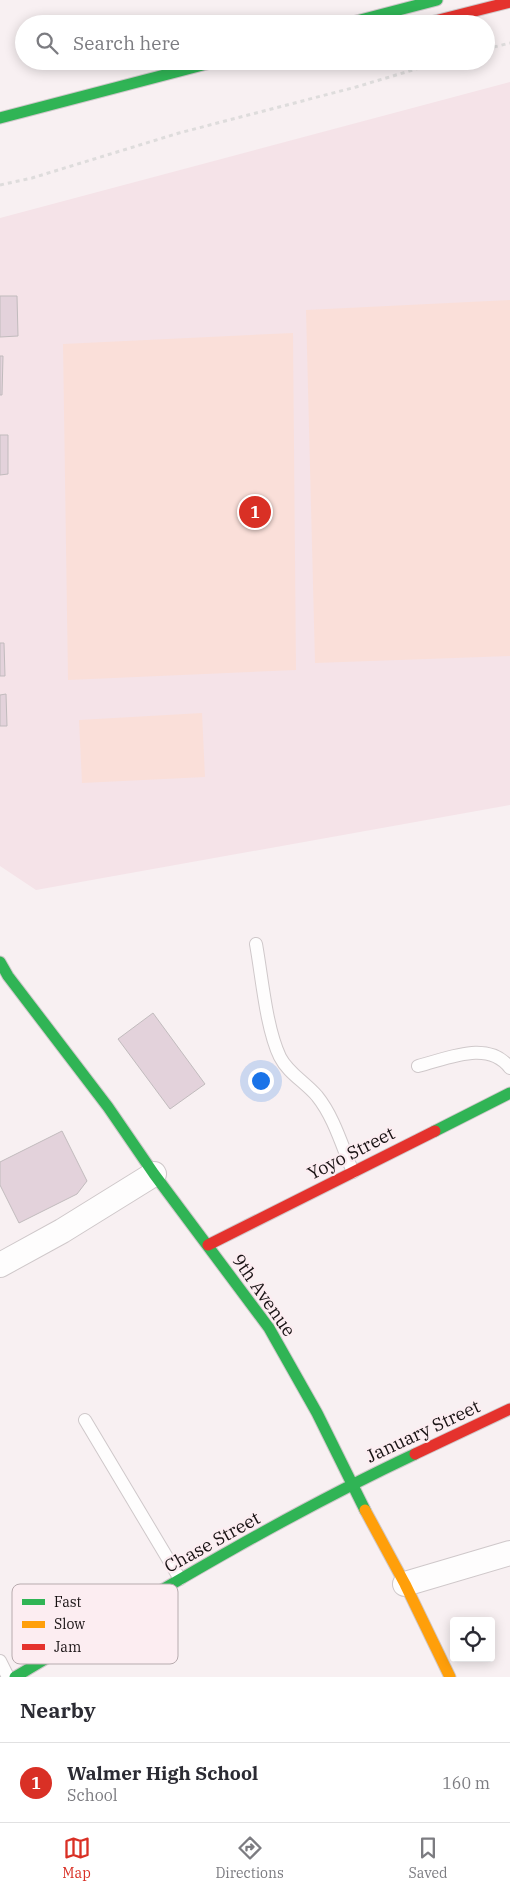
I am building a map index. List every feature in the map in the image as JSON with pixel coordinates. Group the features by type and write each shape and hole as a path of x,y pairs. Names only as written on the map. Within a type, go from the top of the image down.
{"street":[{"path":"380,15 437,0"},
{"path":"452,15 488,4 510,2"},
{"path":"0,118 184,70"},
{"name":"9th Avenue","path":"3,972 108,1107 154,1174 269,1328 317,1413 351,1484 405,1584 450,1677"},
{"name":"Yoyo Street","path":"208,1245 510,1093"},
{"path":"0,1264 62,1231 154,1174"},
{"name":"January Street","path":"351,1484 510,1409"},
{"name":"Chase Street","path":"173,1584 351,1484"},
{"path":"405,1584 510,1553"},
{"name":"Chase Street","path":"15,1677 37,1664"}],"lane":[{"path":"256,944 271,1032 276,1048 290,1070 309,1087 324,1105 353,1172"},
{"path":"418,1066 480,1052 499,1057 510,1068"},
{"path":"85,1420 180,1580"},
{"path":"0,1661 8,1677"}],"path":[{"path":"495,47 510,43"},
{"path":"0,185 32,178 179,133 356,87 413,70"}],"shaded area":[{"path":"510,82 510,805 36,890 0,866 0,218"},
{"path":"510,300 510,656 315,663 306,310"},
{"path":"293,333 296,670 68,680 63,344"},
{"path":"202,713 205,777 82,783 79,720"}],"building":[{"path":"0,296 17,296 18,336 0,337"},
{"path":"0,356 3,356 2,395 0,395"},
{"path":"0,435 8,435 8,474 0,475"},
{"path":"0,643 4,643 5,676 0,676"},
{"path":"6,694 7,726 0,726 0,695"},
{"path":"153,1013 205,1084 170,1109 118,1039"},
{"path":"62,1131 87,1181 77,1194 19,1223 0,1185 0,1162"}],"traffic: fast":[{"path":"380,15 437,0"},
{"path":"0,118 184,70"},
{"path":"0,962 8,976 108,1107 154,1174 269,1328 317,1413 365,1510"},
{"path":"435,1131 510,1093"},
{"path":"172,1584 313,1505 415,1454"},
{"path":"15,1677 37,1664"}],"traffic: slow":[{"path":"365,1510 405,1584 450,1677"}],"traffic: jam":[{"path":"459,15 510,2"},
{"path":"208,1245 435,1131"},
{"path":"415,1454 510,1409"}],"place":[{"name":"Walmer High School","path":"255,512"}]}
